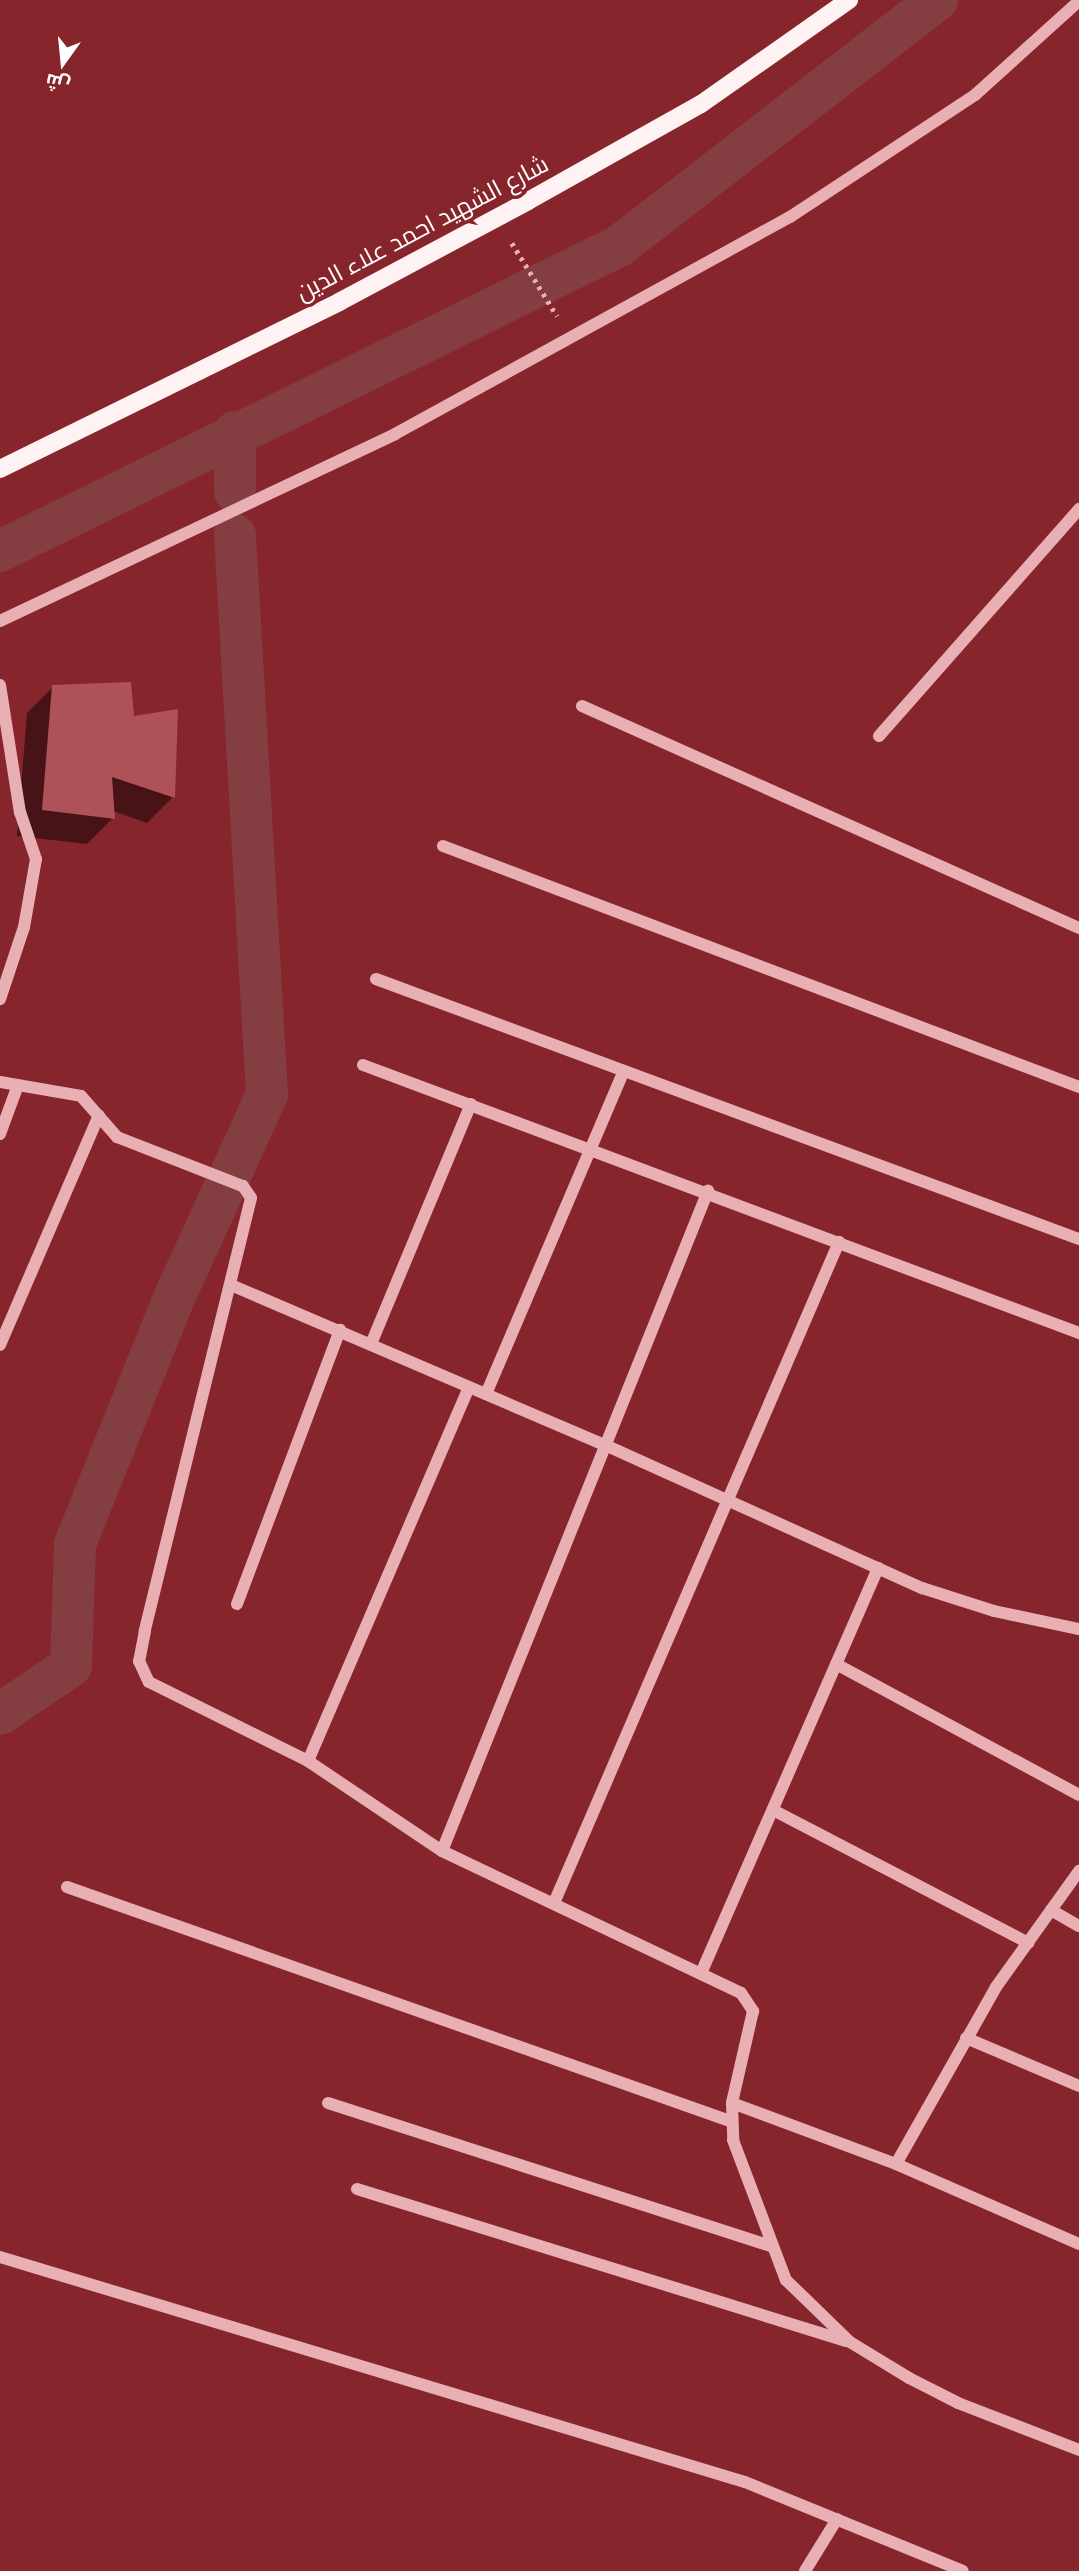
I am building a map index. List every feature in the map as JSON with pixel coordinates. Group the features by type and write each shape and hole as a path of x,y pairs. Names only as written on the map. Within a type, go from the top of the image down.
{"main road":[{"name":"شارع الشهيد احمد علاء الدين","path":"0,469 339,302 497,218 701,104 849,0"}],"street":[{"path":"0,621 395,434 790,217 975,95 1079,1"},
{"path":"879,736 1079,509"},
{"path":"0,685 20,812 36,859 24,927 0,999"},
{"path":"582,706 1079,928"},
{"path":"443,846 1079,1087"},
{"path":"376,979 1079,1239"},
{"path":"363,1065 708,1191 1079,1333"},
{"path":"486,1394 624,1071"},
{"path":"0,1082 81,1096 117,1137 243,1186 250,1207 139,1661 149,1682 308,1761 442,1851 702,1972 741,1993 753,2011 730,2121 770,2246 786,2280 850,2342"},
{"path":"0,1134 18,1085"},
{"path":"372,1344 471,1104"},
{"path":"0,1345 99,1115"},
{"path":"442,1851 708,1191"},
{"path":"554,1903 839,1242"},
{"path":"230,1285 605,1445 922,1588 994,1611 1079,1629"},
{"path":"237,1604 340,1330"},
{"path":"308,1761 469,1387"},
{"path":"702,1972 878,1568"},
{"path":"836,1664 1079,1795"},
{"path":"773,1810 1028,1943"},
{"path":"896,2164 966,2038 1079,1871"},
{"path":"67,1887 730,2121"},
{"path":"1051,1910 1079,1926"},
{"path":"966,2038 1079,2086"},
{"path":"328,2103 770,2246"},
{"path":"732,2103 896,2164 1079,2244"},
{"path":"357,2189 850,2342 958,2403 1079,2450"},
{"path":"0,2257 745,2482 963,2571"},
{"path":"805,2571 836,2519"}],"path":[{"path":"497,218 571,338"}],"building":[{"path":"131,682 134,716 178,709 175,798 112,777 115,819 42,810 52,685"}],"waterway":[{"path":"0,551 619,246 937,0"},
{"path":"235,432 235,492"},
{"path":"0,1714 71,1666 75,1544 173,1300 267,1095 235,535"}]}
